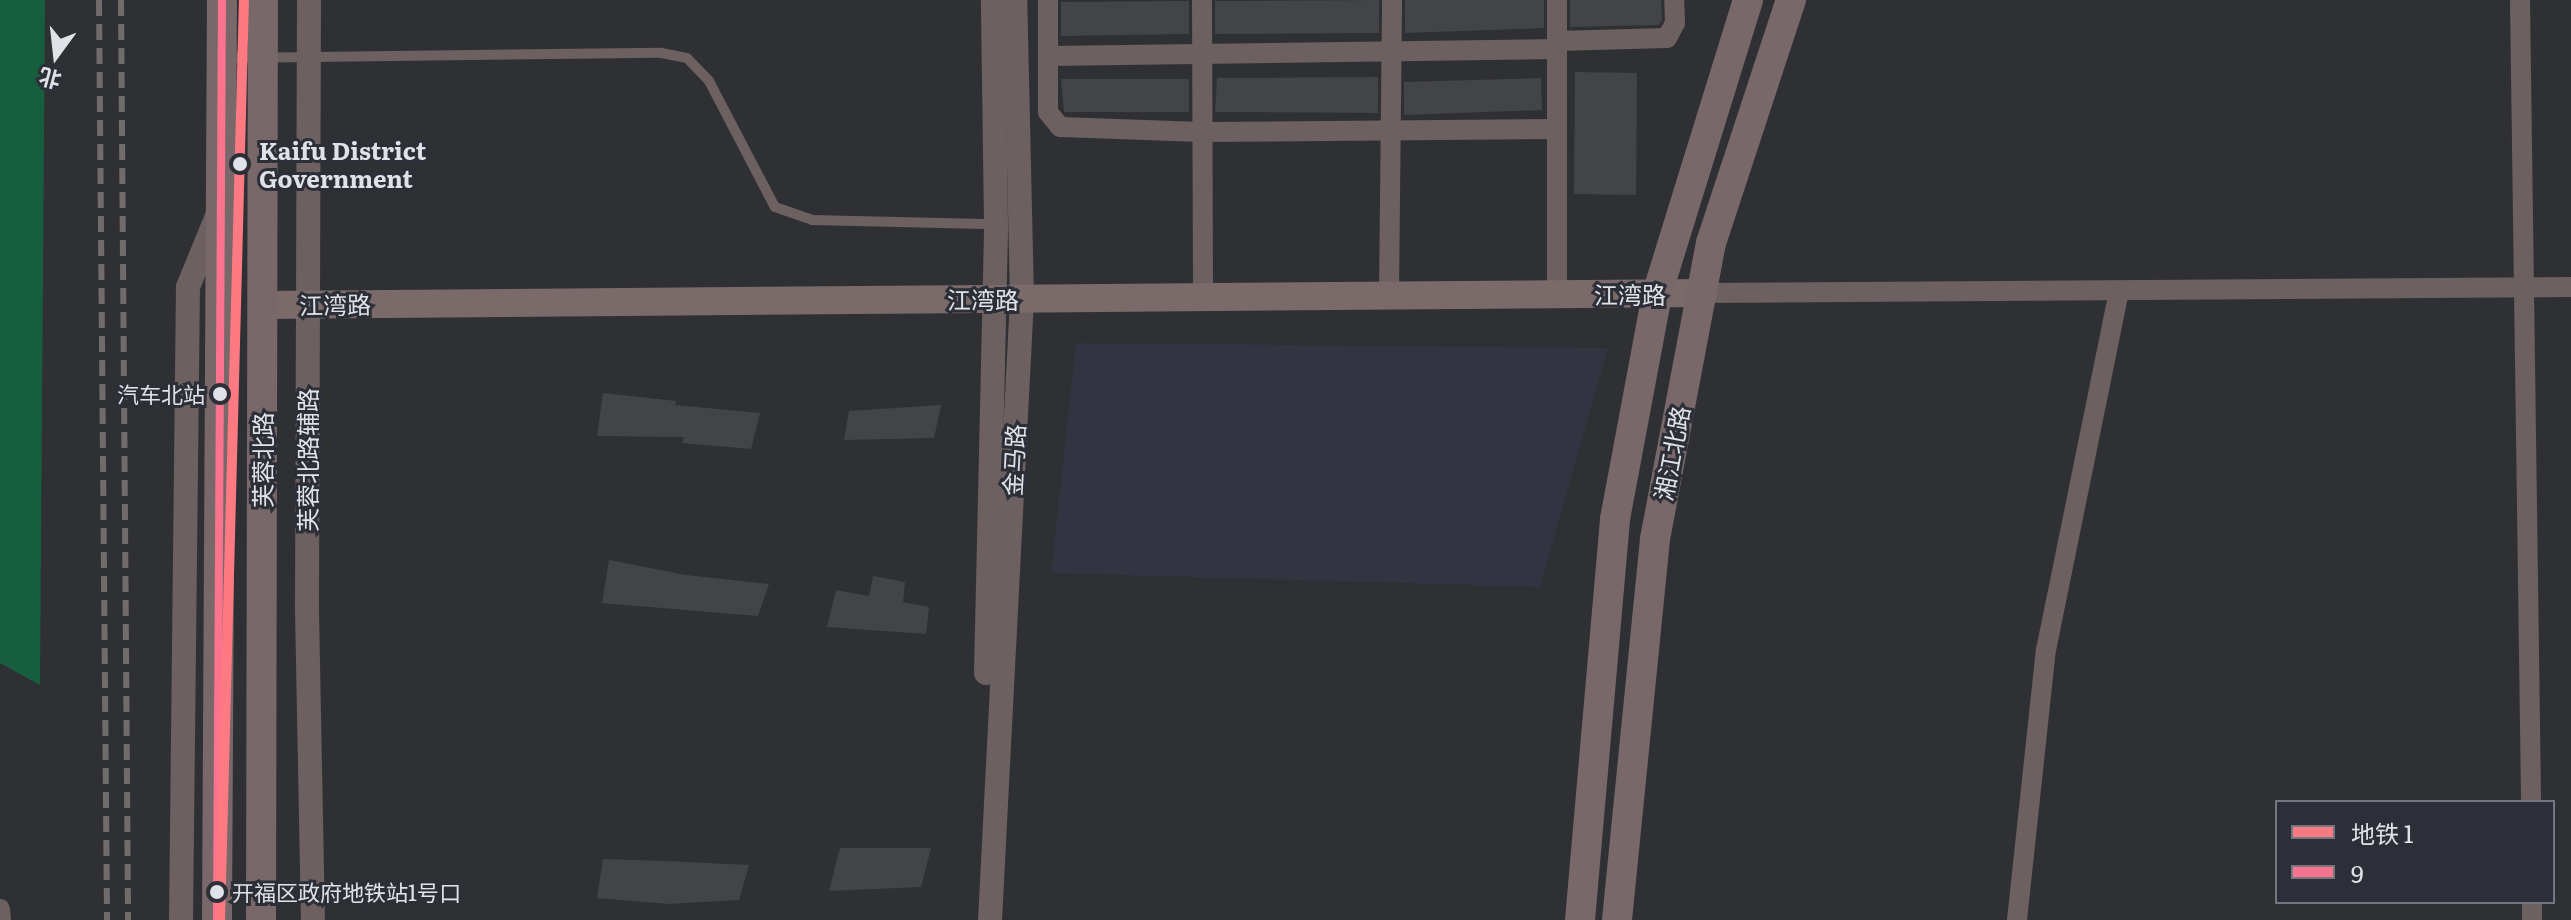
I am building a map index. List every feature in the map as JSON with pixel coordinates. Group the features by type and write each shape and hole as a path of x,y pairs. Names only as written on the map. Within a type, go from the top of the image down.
{"main road":[{"name":"芙蓉北路","path":"217,920 222,0"},
{"name":"芙蓉北路","path":"261,920 263,0"},
{"name":"湘江北路","path":"1580,920 1615,519 1657,294 1748,0"},
{"name":"湘江北路","path":"1617,920 1655,539 1711,243 1791,0"},
{"name":"江湾路","path":"262,305 1703,293"}],"street":[{"name":"芙蓉北路辅路","path":"309,0 313,920"},
{"name":"金马路","path":"980,920 1008,298 996,224 993,0"},
{"name":"金马路","path":"990,920 1015,0"},
{"path":"1048,0 1048,112 1055,125 1202,132 1557,129"},
{"path":"1202,0 1203,296"},
{"path":"1389,295 1392,0"},
{"path":"1557,0 1557,294"},
{"path":"1048,56 1393,51 1667,38 1675,23 1674,0"},
{"path":"2520,0 2531,800"},
{"path":"181,920 188,287 222,203"},
{"path":"1703,293 2571,287"},
{"path":"2017,920 2046,650 2119,291"},
{"path":"0,909 1,920"}],"lane":[{"path":"222,58 661,53 687,58 709,81 775,207 812,220 996,224"}],"shaded area":[{"path":"1076,343 1608,348 1540,587 1051,573"}],"green space":[{"path":"0,0 45,0 40,685 0,663"}],"building":[{"path":"1379,0 1379,33 1215,34 1215,1"},
{"path":"1405,0 1544,0 1544,28 1405,33"},
{"path":"1570,0 1661,0 1662,20 1659,25 1570,27"},
{"path":"1189,1 1189,34 1061,36 1061,2"},
{"path":"1575,72 1637,73 1636,195 1574,194"},
{"path":"1378,77 1378,113 1215,112 1217,78"},
{"path":"1541,78 1542,110 1404,115 1404,82"},
{"path":"1061,79 1189,79 1189,112 1064,112"},
{"path":"603,393 676,401 675,405 760,413 751,449 682,443 684,437 597,436"},
{"path":"941,405 934,438 844,440 849,411"},
{"path":"609,560 686,575 769,584 758,616 602,603"},
{"path":"873,576 905,582 903,602 929,607 926,634 827,627 836,590 869,596"},
{"path":"840,848 931,848 921,887 829,891"},
{"path":"603,859 749,865 739,900 669,904 597,898"}],"railway":[{"path":"99,0 107,920"},
{"path":"121,0 128,920"}],"metro line":[{"name":"1","path":"220,920 244,0"}],"transit line":[{"name":"9","path":"217,920 222,0"}],"place":[{"name":"Kaifu District Government","path":"240,164"},
{"name":"汽车北站","path":"220,394"},
{"name":"开福区政府地铁站1号口","path":"217,892"}]}
